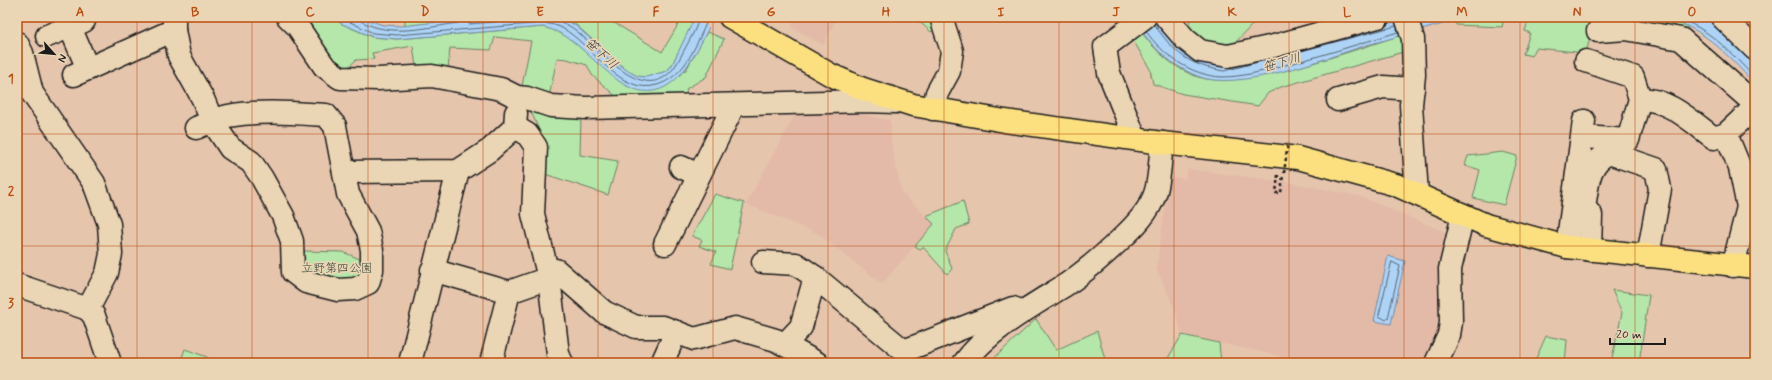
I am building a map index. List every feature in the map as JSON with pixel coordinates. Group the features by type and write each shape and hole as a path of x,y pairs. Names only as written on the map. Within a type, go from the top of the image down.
{"main road":[{"path":"730,17 831,75 863,89 905,103 1005,121 1135,138 1162,143 1298,158 1396,185 1486,225 1567,247 1733,266 1755,267"}],"street":[{"path":"288,17 298,26 324,66 340,78 378,79 432,76 501,90 517,98 528,98 551,106 586,108 866,101 905,103"},
{"path":"933,109 937,93 949,71 952,51 947,30 941,17"},
{"path":"1166,17 1185,39 1200,51 1228,56 1274,46 1378,17"},
{"path":"1406,17 1413,38 1412,141 1417,194"},
{"path":"1722,17 1755,49"},
{"path":"1135,138 1109,73 1105,47 1139,21"},
{"path":"47,36 77,24 81,72 174,24 179,56 203,100 204,124 230,148 251,162 262,178 283,216 292,241 293,272 306,282 338,290 355,289 368,283 372,270 372,250 368,231 348,194 335,126 326,115 276,112 227,116 204,124"},
{"path":"1598,30 1626,29 1681,39 1755,106 1726,134 1714,138 1673,107 1652,99 1640,99"},
{"path":"20,48 32,92 94,183 109,224 112,254 107,273 88,308"},
{"path":"1567,247 1583,129 1628,140 1640,99 1633,77 1586,61"},
{"path":"1338,100 1383,87 1412,89"},
{"path":"345,172 458,171 490,150 515,127 517,98"},
{"path":"664,244 690,171 734,105"},
{"path":"515,127 527,134 536,147 533,214 548,274 560,359"},
{"path":"1726,134 1740,168 1748,207 1733,266"},
{"path":"964,363 986,340 1022,311 1067,283 1096,262 1133,228 1149,206 1156,193 1162,143"},
{"path":"1590,250 1591,215 1584,208 1592,168 1600,157 1609,153 1656,169 1660,189 1648,256"},
{"path":"410,363 432,270 458,171"},
{"path":"1436,363 1449,335 1451,322 1450,268 1463,215"},
{"path":"763,262 796,264 815,277 904,357 1013,308 1022,311"},
{"path":"432,270 509,292 556,270 604,312 636,327 663,327 694,339 735,328 776,340 817,363"},
{"path":"785,344 801,327 815,277"},
{"path":"17,285 88,308 94,316 110,363"},
{"path":"491,363 509,292"},
{"path":"662,363 676,332"}],"path":[{"path":"1279,170 1276,193 1281,193 1288,143"}],"shaded area":[{"path":"796,17 838,17 823,45 791,27"},
{"path":"797,111 848,111 889,120 891,124 893,154 902,193 934,224 882,284 817,233 746,204"},
{"path":"1188,169 1287,182 1359,196 1448,233 1443,338 1428,363 1297,363 1275,355 1182,335 1175,310 1156,268 1170,177 1185,179"}],"green space":[{"path":"297,17 333,17 342,24 372,37 397,39 543,27 559,31 569,38 627,86 686,70 707,32 724,39 706,77 686,89 688,101 622,102 592,75 587,65 567,59 557,58 549,97 522,86 531,41 495,37 491,50 450,48 448,69 416,67 413,46 372,53 374,59 356,60 344,71 328,63"},
{"path":"405,17 479,17 405,26"},
{"path":"560,17 609,17 608,19 662,52 682,18 693,23 672,65 667,71 646,77 637,76 625,69 576,25"},
{"path":"914,17 938,17 941,23 931,32"},
{"path":"1192,17 1252,17 1252,25 1234,44 1224,49 1183,35"},
{"path":"1466,17 1504,17 1502,27 1456,25 1455,21"},
{"path":"1525,17 1657,17 1688,26 1683,36 1593,26 1586,53 1536,48 1532,56 1523,54 1530,33 1525,31 1529,18"},
{"path":"1140,30 1158,52 1173,64 1189,74 1218,80 1242,79 1270,74 1330,58 1405,34 1410,50 1281,87 1268,93 1258,106 1183,94 1153,84 1150,69 1130,35"},
{"path":"528,105 552,118 581,117 580,155 618,161 608,195 542,173 545,143"},
{"path":"1503,152 1517,156 1504,205 1473,198 1480,170 1465,165 1468,156"},
{"path":"715,194 744,203 730,269 711,264 716,252 699,246 702,240 692,236"},
{"path":"963,201 969,224 956,229 945,251 952,269 947,274 923,247 920,249 915,246 934,224 926,216"},
{"name":"立野第四公園","path":"304,251 343,252 362,260 362,273 349,284 301,272"},
{"path":"1612,290 1649,295 1639,363 1611,363 1622,313"},
{"path":"1036,319 1056,350 1097,331 1106,363 989,363"},
{"path":"1182,335 1219,343 1221,363 1165,363"},
{"path":"1546,336 1567,340 1565,363 1534,363"},
{"path":"185,349 207,357 211,363 180,363"}],"water":[{"path":"1700,16 1717,24 1731,36 1755,62 1755,84 1723,51 1700,33 1687,26 1657,17"},
{"name":"笹下川","path":"333,17 360,17 383,25 402,26 479,17 560,17 575,25 625,69 637,76 646,77 667,71 672,65 695,17 714,17 692,59 682,72 671,83 658,90 644,91 623,84 571,40 559,33 543,27 397,39 373,37 342,24"},
{"name":"笹下川","path":"1131,17 1154,17 1176,45 1191,57 1225,67 1413,17 1466,17 1367,45 1282,72 1235,80 1214,80 1197,76 1186,71 1168,59 1152,44"},
{"path":"1388,256 1405,261 1391,324 1374,321"}],"pier":[{"path":"693,17 716,17 711,28 692,19"}]}
